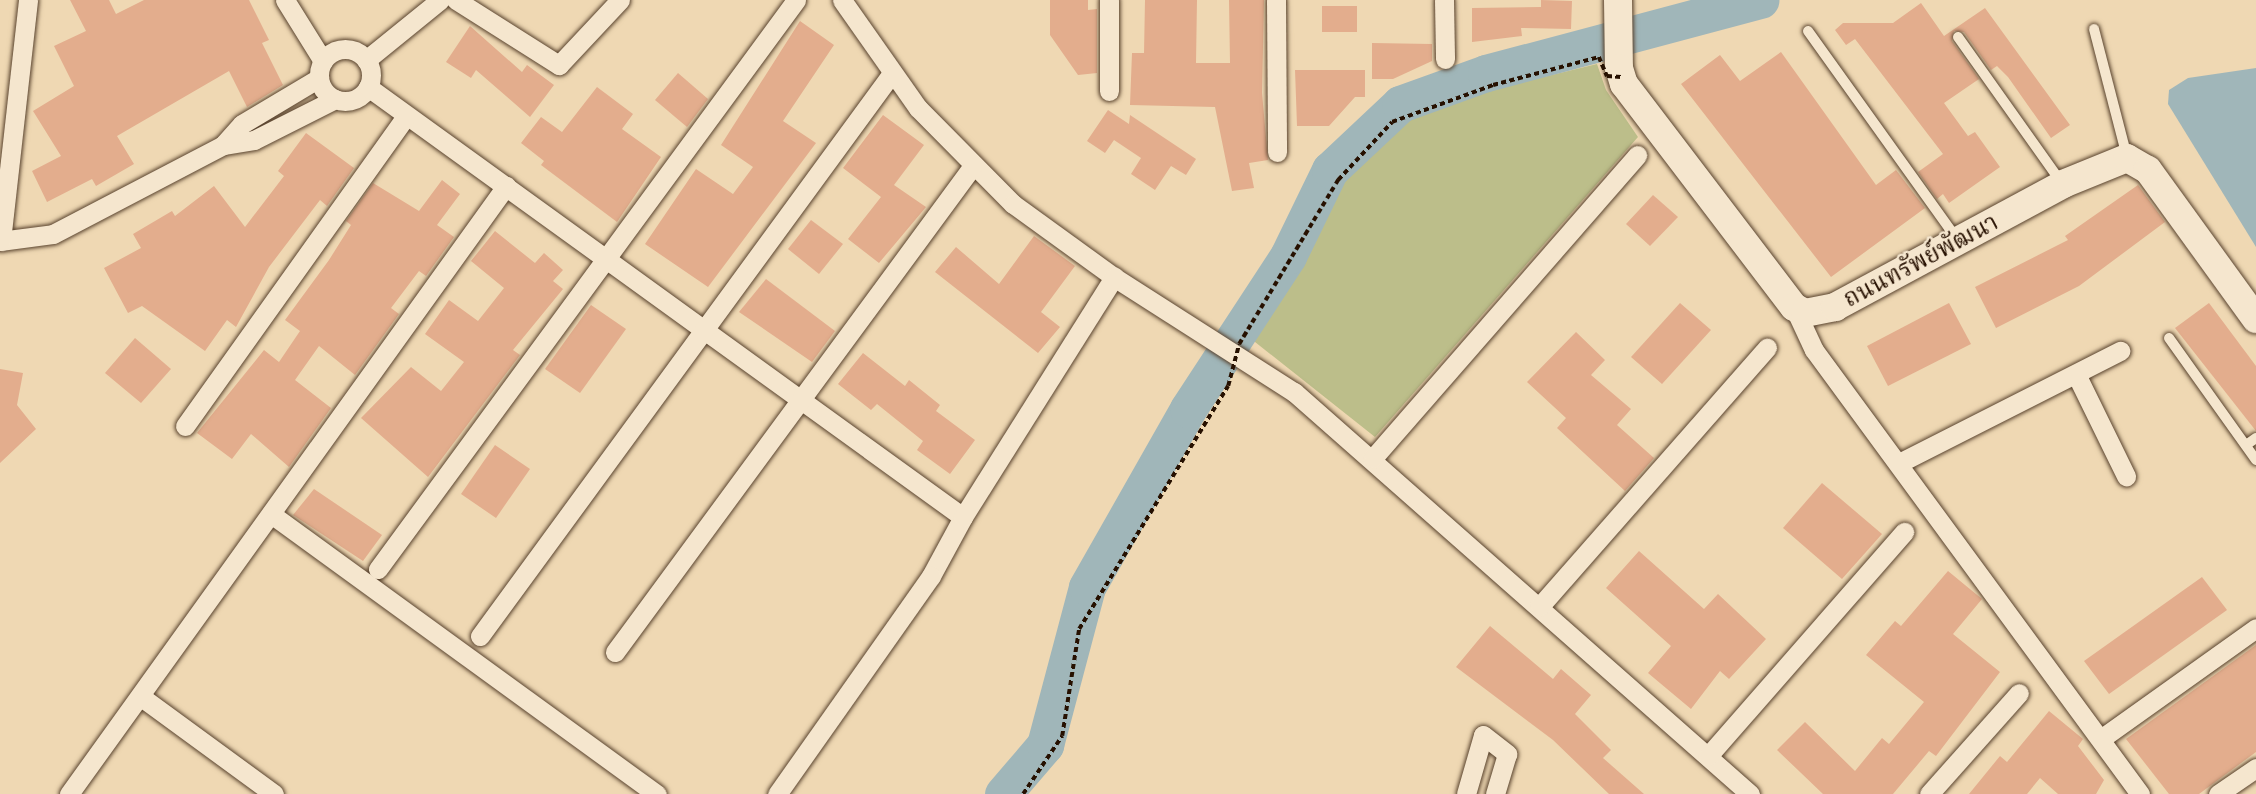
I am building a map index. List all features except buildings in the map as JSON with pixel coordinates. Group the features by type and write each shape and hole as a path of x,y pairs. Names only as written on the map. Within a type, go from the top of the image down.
{"street":[{"path":"29,0 1,241 52,234 223,145 254,140 335,99 348,101 368,87"},
{"path":"285,0 335,99"},
{"path":"366,60 440,0"},
{"path":"456,0 559,65 620,0"},
{"path":"378,569 796,0"},
{"path":"842,0 892,73 972,167 1114,277 1255,363 1373,458 1750,794"},
{"path":"1109,91 1110,0"},
{"path":"1276,0 1277,152"},
{"path":"1444,0 1445,59"},
{"path":"1618,2 1620,72 1794,307 1814,349 1901,462 2140,794"},
{"path":"223,145 242,124 321,69 344,49 366,60"},
{"path":"366,60 368,87 405,118 506,186 701,330 963,517"},
{"path":"480,636 701,330 892,73"},
{"path":"185,426 405,118"},
{"path":"1373,458 1637,155"},
{"path":"2127,158 2148,170 2256,319"},
{"name":"ถนนทรัพย์พัฒนา","path":"1794,307 1805,313 1835,307 2063,184 2127,158"},
{"path":"615,652 972,167"},
{"path":"69,794 506,186"},
{"path":"777,794 931,576 963,517 1114,277"},
{"path":"1541,606 1767,348"},
{"path":"1901,462 2120,351"},
{"path":"2076,373 2126,476"},
{"path":"271,514 657,794"},
{"path":"1708,756 1904,532"},
{"path":"2102,738 2256,628"},
{"path":"1929,794 2019,693"},
{"path":"140,696 274,794"},
{"path":"1466,794 1483,735 1507,754 1495,794"},
{"path":"2218,794 2256,768"}],"lane":[{"path":"2094,29 2127,158"},
{"path":"1808,31 1959,242"},
{"path":"1958,37 2063,184"},
{"path":"2169,338 2256,460"},
{"path":"2246,445 2256,438"}],"path":[{"path":"1023,794 1062,736 1079,629 1228,386 1239,344 1338,180 1392,122 1493,85 1599,57 1607,76 1620,72"}],"green space":[{"path":"1597,64 1606,90 1638,137 1375,437 1250,338 1338,180 1388,126 1458,98"}],"water":[{"path":"2256,68 2256,247 2168,104 2169,90 2188,78"}],"waterway":[{"path":"1003,794 1045,745 1087,587 1188,409 1288,256 1330,170 1400,104 1486,73 1760,0"}]}
